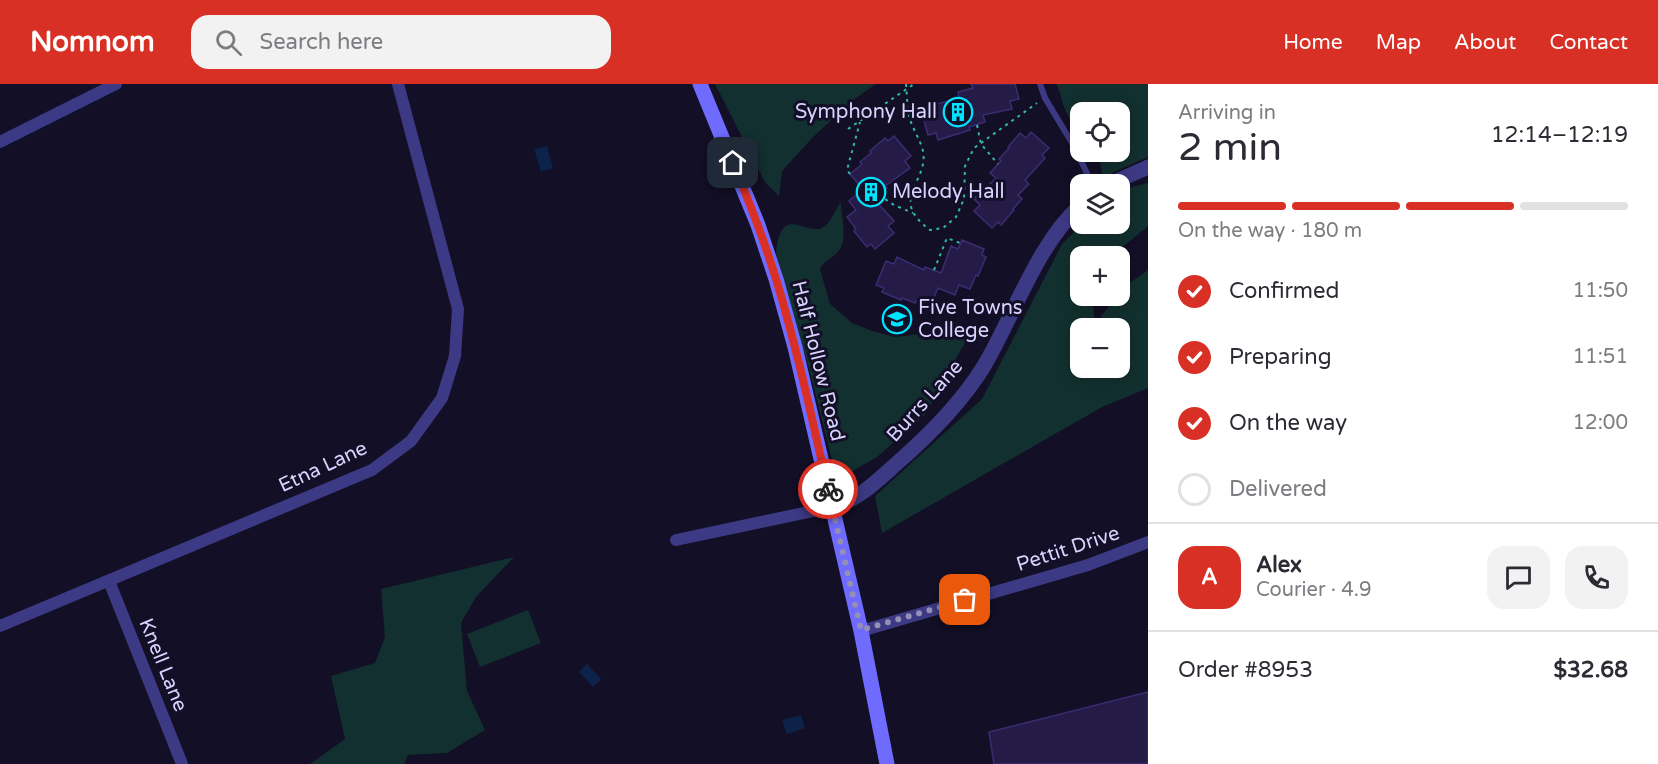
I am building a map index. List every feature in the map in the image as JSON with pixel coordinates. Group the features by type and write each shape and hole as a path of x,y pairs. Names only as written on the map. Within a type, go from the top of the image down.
{"main road":[{"name":"Half Hollow Road","path":"700,84 758,225 795,347 861,630 887,764"}],"street":[{"path":"0,142 116,84"},
{"name":"Etna Lane","path":"0,626 372,470 411,441 442,398 455,356 458,309 398,84"},
{"path":"1130,175 1148,167"},
{"name":"Burrs Lane","path":"832,507 857,497 909,453 963,394 988,358 1043,253 1070,216"},
{"path":"676,540 832,507"},
{"name":"Pettit Drive","path":"861,630 1088,565 1148,542"},
{"name":"Knell Lane","path":"109,581 182,764"}],"lane":[{"path":"1040,84 1045,98 1075,148 1087,174"}],"path":[{"path":"848,129 907,86 914,84"},
{"path":"907,86 909,117 922,150 923,159 910,196 914,213 930,230 943,228 956,216 964,199 965,166 974,148 1045,98"},
{"path":"850,174 847,170 860,121"},
{"path":"977,125 981,144 998,165"},
{"path":"879,195 894,205 914,213"},
{"path":"934,270 947,238 960,243"}],"green space":[{"path":"715,84 876,84 853,100 814,136 782,171 779,196 765,182"},
{"path":"1056,84 1148,84 1148,157 1111,174 1102,174 1100,162 1130,162 1130,102 1070,102 1070,118"},
{"path":"1148,183 1148,226 1123,246 1070,246 1070,306 1093,306 1094,318 1070,318 1070,378 1130,378 1130,318 1100,318 1109,306 1130,306 1130,283 1148,270 1148,388 1102,407 882,533 875,496 982,399 1062,244 1072,234 1130,234 1130,188"},
{"path":"841,202 843,242 837,253 820,269 830,304 852,323 895,337 973,328 925,415 877,457 837,480 810,372 776,254 783,228 789,225 811,229 825,226"},
{"path":"514,557 476,597 461,623 467,691 485,730 447,753 408,755 404,764 310,764 345,739 331,676 375,663 385,637 381,589"},
{"path":"528,610 541,643 480,667 467,634"}],"water":[{"path":"547,146 553,168 541,172 534,149"},
{"path":"587,664 601,679 593,687 579,672"},
{"path":"801,715 805,728 787,734 782,720"}],"building":[{"name":"Symphony Hall","path":"971,84 1015,84 1019,99 1010,101 1012,109 983,115 985,122 969,127 970,130 938,140 936,133 928,135 922,113 931,110 930,106 959,98 958,92 973,88"},
{"path":"1031,132 1049,148 1042,155 1045,158 1025,180 1029,184 1018,195 1022,199 1014,210 1001,225 998,222 992,228 974,211 980,205 974,199 996,178 990,173 1001,161 999,159 1008,147 1020,133 1026,138"},
{"name":"Melody Hall","path":"894,136 911,156 905,161 910,168 885,186 887,188 874,199 894,221 888,226 894,233 875,249 871,244 867,247 854,231 856,229 847,217 856,210 849,201 863,189 850,174 885,138 888,141"},
{"path":"962,240 984,249 982,255 986,257 970,289 959,285 955,295 938,288 930,306 902,298 901,300 882,292 884,288 876,285 886,261 894,264 897,257 924,270 925,267 941,273 951,246 958,249"},
{"path":"1148,692 1148,764 994,764 989,732"}],"way so far":[{"path":"828,489 861,630 965,600"}],"place":[{"name":"Symphony Hall","path":"958,112"},
{"name":"Melody Hall","path":"871,192"},
{"name":"Five Towns College","path":"897,319"}],"route":[{"path":"733,163 758,225 776,279 795,347 828,489"}]}
